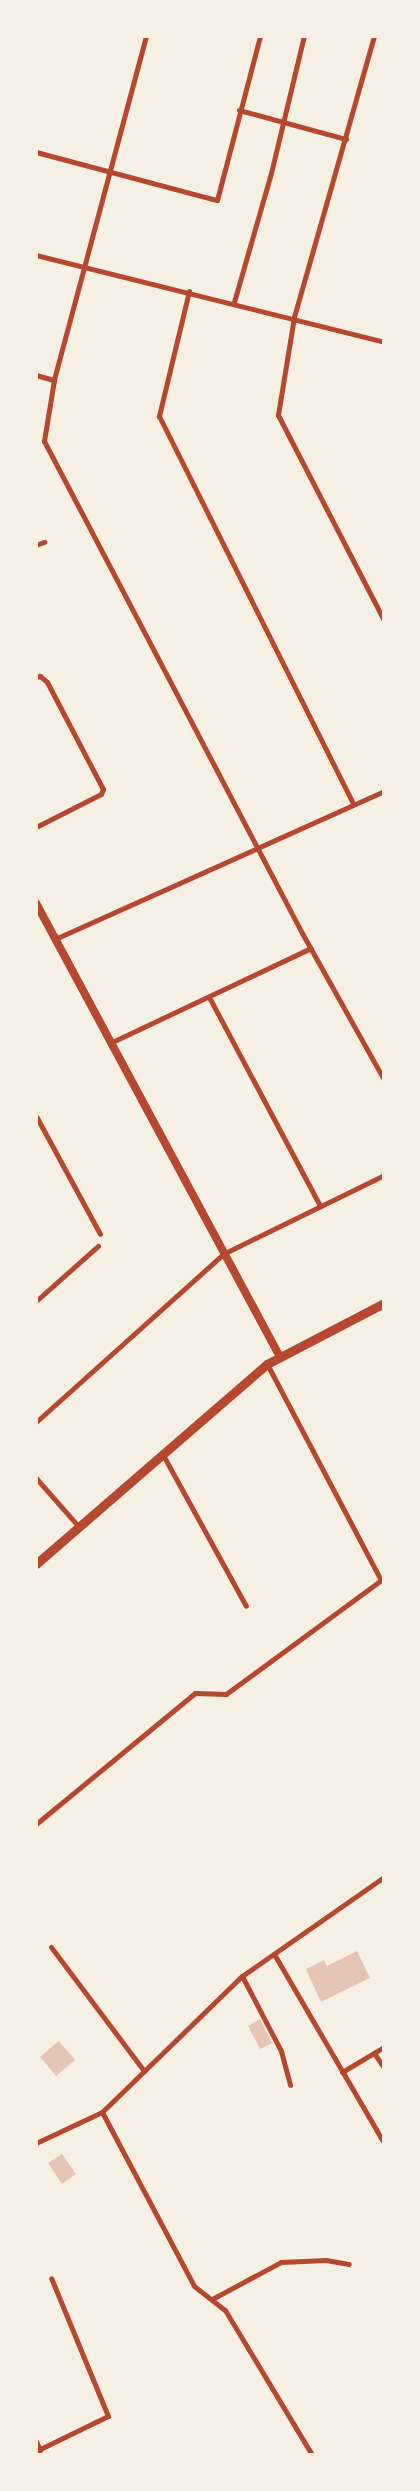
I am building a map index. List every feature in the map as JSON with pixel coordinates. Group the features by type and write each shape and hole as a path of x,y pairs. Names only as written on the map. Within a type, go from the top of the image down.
{"main road":[{"path":"36,1564 267,1364 280,1355 384,1303"}],"street":[{"path":"146,36 112,172 54,380 44,441 311,948 384,1080"},
{"path":"36,152 217,200 239,110 260,36"},
{"path":"234,302 284,122 304,36"},
{"path":"374,36 294,317 278,415 384,620"},
{"path":"239,110 346,139"},
{"path":"36,255 294,317 384,342"},
{"path":"189,291 159,416 353,803"},
{"path":"36,375 54,380"},
{"path":"36,440 44,441"},
{"path":"36,545 44,542"},
{"path":"36,678 40,676 47,682 103,789 101,794 36,827"},
{"path":"55,939 353,803 384,791"},
{"path":"36,903 223,1254 280,1355"},
{"path":"110,1043 311,948"},
{"path":"208,997 320,1206"},
{"path":"36,1116 100,1234"},
{"path":"36,1422 223,1254 384,1175"},
{"path":"36,1301 98,1246"},
{"path":"36,1824 194,1693 226,1694 382,1579 267,1364"},
{"path":"164,1455 246,1606"},
{"path":"36,1478 79,1527"},
{"path":"36,2143 102,2112 242,1976 384,1878"},
{"path":"51,1947 144,2071"},
{"path":"274,1954 384,2143"},
{"path":"242,1976 281,2051 290,2085"},
{"path":"342,2072 384,2047"},
{"path":"374,2053 384,2068"},
{"path":"102,2112 194,2286 225,2310 312,2455"},
{"path":"212,2299 281,2262 326,2260 350,2264"},
{"path":"36,2441 38,2450 108,2416 51,2278"}],"building":[{"path":"357,1951 370,1978 321,2002 306,1969 324,1960 327,1966"},
{"path":"260,2019 272,2043 260,2049 248,2026"},
{"path":"59,2041 75,2060 56,2076 40,2057"},
{"path":"62,2154 76,2174 62,2184 48,2163"}]}
